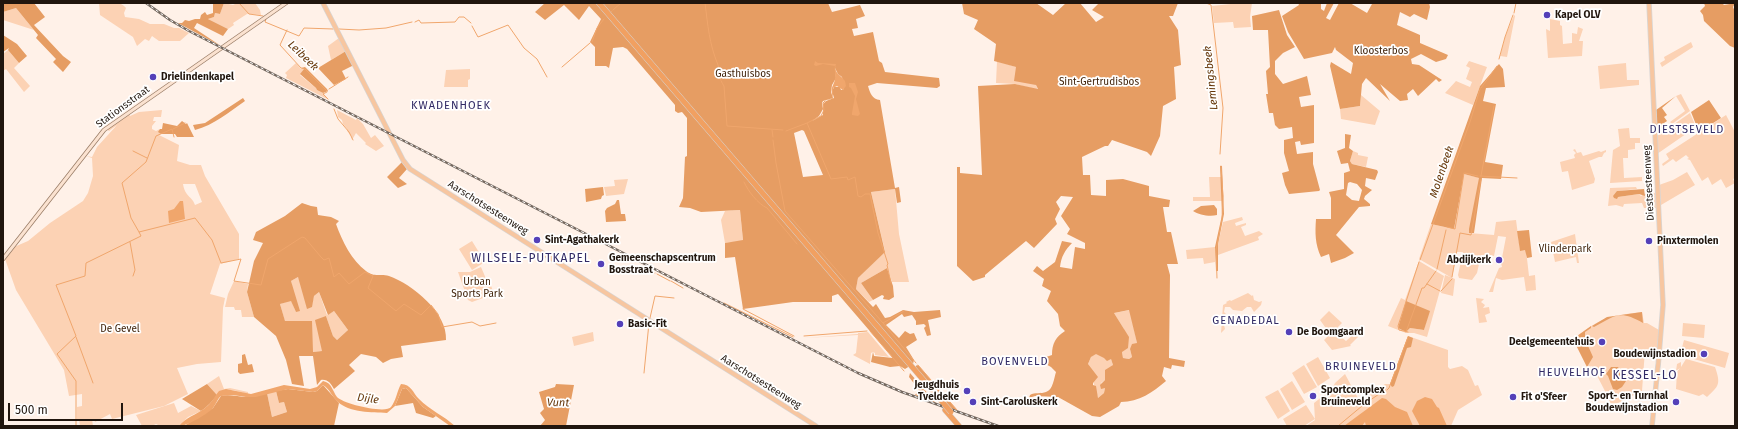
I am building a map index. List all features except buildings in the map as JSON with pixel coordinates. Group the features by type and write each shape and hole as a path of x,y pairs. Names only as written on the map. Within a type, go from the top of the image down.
{"highway":[{"path":"596,3 909,366"},
{"path":"599,3 959,426"},
{"path":"943,406 951,412 963,426"}],"main road":[{"name":"Stationsstraat","path":"3,259 104,130 286,3"},
{"name":"Aarschotsesteenweg","path":"323,3 403,160 409,168 816,426"},
{"name":"Diestsesteenweg","path":"1649,3 1663,305 1652,426"}],"green space":[{"path":"114,2 121,4 126,8 124,13 125,17 139,19 150,24 164,24 174,28 179,28 189,33 180,41 159,41 152,36 149,41 145,39 137,46 133,37 100,15 99,3"},
{"path":"3,3 34,3 45,17 34,25 63,56 71,62 63,72 53,62 56,59 36,38 38,35 16,8 3,12"},
{"path":"213,3 224,3 220,14 215,13 214,17 208,19 228,29 223,36 197,23 194,28 221,46 178,23 182,23 185,20 189,21 200,19 201,15 205,12 207,15 213,13"},
{"path":"224,3 233,5 237,3 255,3 260,10 261,15 247,14 233,23 234,25 228,29 208,19 214,17 215,13 220,14"},
{"name":"Gasthuisbos","path":"545,3 828,3 832,12 860,5 865,16 856,19 858,28 852,29 854,36 873,32 879,61 882,63 885,72 939,78 940,86 937,88 877,83 868,86 873,97 880,100 895,188 899,187 901,202 897,203 895,189 871,192 885,252 858,278 856,289 873,307 876,304 885,318 903,310 914,312 940,310 941,317 928,320 931,335 927,336 924,328 926,326 924,324 916,325 916,321 912,315 904,317 902,314 886,325 899,338 905,331 910,334 914,333 917,340 906,347 914,360 913,364 905,369 900,366 890,367 871,362 873,352 874,356 893,358 838,294 832,296 832,302 793,302 743,309 735,257 725,258 725,243 743,240 740,210 701,212 690,208 679,207 683,198 685,157 687,156 687,118 682,112 678,113 675,111 675,105 627,49 623,47 613,48 609,68 606,66 595,66 595,47 590,42 601,19 589,6 579,20 564,5 545,20 535,12","holes":["835,68 838,74 842,77 844,89 841,90 840,87 834,87 832,91 834,98 826,101 823,104 823,109 822,103 823,101 833,98 831,92 832,85 836,78","823,109 823,115 812,121 819,116","802,130 804,131 823,175 803,177 794,133"]},
{"name":"Sint-Gertrudisbos","path":"962,3 1036,3 1053,15 1066,3 1080,3 1096,22 1104,17 1092,10 1099,3 1178,3 1173,16 1169,16 1178,30 1181,65 1174,67 1176,99 1163,106 1160,136 1151,156 1147,152 1112,140 1108,146 1082,157 1083,175 1090,175 1091,195 1106,196 1106,180 1123,179 1149,186 1149,196 1170,200 1169,207 1163,207 1167,232 1171,232 1178,264 1167,264 1170,275 1169,358 1185,361 1184,367 1172,365 1171,369 1164,367 1162,376 1166,381 1161,385 1140,398 1128,402 1121,402 1119,406 1100,417 1092,416 1058,397 1035,396 1029,398 1032,394 1044,393 1048,391 1052,386 1056,372 1042,362 1043,358 1052,355 1055,341 1065,331 1060,326 1058,314 1047,301 1051,291 1042,286 1044,279 1033,271 1037,266 1043,271 1055,262 1062,241 1072,243 1067,248 1061,260 1060,267 1072,269 1075,247 1085,249 1085,243 1067,234 1070,229 1061,216 1073,197 1061,196 1056,202 1060,209 1055,219 1057,224 1034,248 1026,241 985,275 985,277 973,281 957,266 957,167 960,167 960,173 982,175 978,86 1015,84 1038,89 1036,85 1014,81 1016,67 994,61 996,44 974,29 978,20 964,14","holes":["1129,310 1137,343 1132,344 1130,349 1132,357 1129,359 1123,358 1122,352 1128,348 1129,337 1114,313","1096,354 1107,361 1111,359 1113,365 1105,370 1105,380 1100,385 1101,389 1105,388 1104,393 1098,398 1096,386 1093,385 1098,377 1088,364 1091,357"]},
{"path":"1252,3 1250,17 1251,27 1234,28 1233,22 1214,23 1212,6"},
{"name":"Kloosterbos","path":"1298,3 1321,3 1321,9 1324,11 1327,3 1334,3 1326,18 1330,20 1339,3 1350,3 1367,13 1372,4 1371,3 1429,3 1430,7 1427,20 1414,14 1410,17 1400,12 1397,25 1420,35 1420,43 1448,55 1446,59 1436,62 1421,54 1411,59 1412,64 1419,65 1442,80 1439,82 1436,79 1418,96 1413,89 1407,94 1408,100 1400,101 1380,84 1390,101 1366,78 1362,84 1360,106 1340,109 1330,66 1331,62 1351,74 1353,63 1336,50 1335,47 1332,53 1304,59 1288,32 1282,16 1299,5"},
{"path":"1704,3 1722,3 1724,5 1735,3 1733,7 1735,12 1735,48 1730,46 1704,21 1703,15 1700,11 1705,6"},
{"path":"16,8 34,30 3,20 3,12"},
{"path":"1279,10 1287,35 1295,47 1283,53 1275,61 1275,74 1283,84 1307,76 1311,95 1299,97 1301,107 1314,105 1314,143 1301,145 1300,141 1295,142 1297,154 1313,152 1313,164 1319,191 1289,194 1282,173 1289,171 1284,153 1284,140 1293,138 1292,127 1279,129 1275,125 1273,113 1269,113 1266,94 1268,94 1266,71 1270,67 1268,30 1253,30 1252,16"},
{"path":"1514,15 1507,57 1500,56 1505,37"},
{"path":"1550,19 1560,21 1560,25 1562,26 1563,44 1572,43 1572,33 1577,34 1578,27 1583,29 1579,41 1583,41 1582,56 1548,58 1546,29 1550,31"},
{"path":"3,35 17,44 27,56 19,63 8,50 9,48 3,52"},
{"path":"339,38 346,51 331,60 328,46"},
{"path":"1691,42 1693,47 1662,67 1660,63 1665,60 1664,57"},
{"path":"8,50 19,63 14,68 30,86 24,92 6,69 3,71 3,54"},
{"path":"346,51 354,65 342,71 346,79 334,85 318,68"},
{"path":"997,61 1016,67 1036,85 1038,90 1015,84 996,83"},
{"path":"1469,61 1487,67 1473,105 1445,93 1456,81 1470,87 1472,82 1466,79 1470,68 1466,66"},
{"path":"296,63 301,69 304,69 300,75 317,90 323,93 329,100 286,78 287,75 285,73"},
{"path":"1626,63 1627,80 1639,80 1639,85 1600,89 1598,66"},
{"path":"1499,64 1503,69 1505,87 1486,88 1483,101 1496,104 1485,162 1503,165 1501,179 1482,178 1474,233 1469,233 1469,229 1479,178 1464,174 1454,229 1431,224 1480,86"},
{"path":"305,67 328,91 323,93 317,90 300,74 304,69 301,68"},
{"path":"470,69 468,87 444,87 446,70"},
{"path":"1681,94 1690,111 1672,124 1670,122 1685,111 1676,96"},
{"path":"1361,95 1380,111 1375,125 1341,119 1340,109 1360,106"},
{"path":"1676,96 1662,108 1667,115 1664,117 1667,121 1664,123 1666,126 1657,130 1656,110"},
{"path":"243,98 245,101 221,118 209,125 195,130 193,125 205,123"},
{"path":"1709,100 1721,118 1699,132 1691,112"},
{"name":"De Gevel","path":"162,110 161,117 154,117 153,121 156,121 152,126 152,129 156,131 160,129 159,132 161,134 159,135 179,145 177,161 190,165 201,165 205,176 239,234 239,259 220,264 210,294 225,298 223,308 221,362 197,364 177,368 188,394 164,406 112,419 110,414 95,422 94,419 92,419 93,426 80,426 79,419 77,419 77,407 82,406 82,394 69,396 64,370 16,290 5,259 14,247 28,241 50,223 83,201 88,193 93,176 92,158 86,156 92,157 97,147 117,125 109,131 107,129 129,114 130,116 139,112","holes":["183,184 195,184 202,202 195,205 185,192"]},
{"path":"337,110 356,120 357,118 363,124 371,138 375,135 384,146 376,151 365,144 366,143 356,133 352,140 342,120 338,117"},
{"path":"1690,113 1696,127 1657,154 1657,136"},
{"path":"1726,115 1735,132 1735,178 1733,179 1735,183 1726,188 1721,179 1712,185 1708,177 1702,181 1690,160 1687,159 1689,158 1686,155 1676,162 1673,159 1663,166 1662,164 1669,159 1666,154"},
{"path":"182,121 186,124 187,123 194,137 177,137 175,134 161,134 158,132 162,129 163,123 177,126"},
{"path":"1629,128 1630,138 1640,138 1640,143 1635,143 1635,149 1628,150 1628,158 1623,158 1624,178 1642,177 1642,181 1610,183 1613,150 1620,146 1618,129"},
{"path":"1345,134 1351,135 1349,148 1353,151 1350,161 1352,164 1377,170 1378,172 1375,180 1366,178 1365,186 1372,190 1365,196 1364,199 1370,204 1370,206 1359,207 1336,235 1354,253 1331,263 1329,254 1321,257 1319,252 1316,238 1316,219 1331,219 1331,198 1329,192 1344,189 1344,173 1350,171 1348,163 1341,164 1337,151 1345,148","holes":["1350,182 1357,184 1362,190 1359,201 1352,200 1346,195 1348,183"]},
{"path":"1575,149 1577,153 1581,152 1583,156 1599,151 1601,152 1606,150 1606,152 1602,157 1589,161 1595,179 1594,183 1572,190 1568,171 1562,172 1560,162 1575,158 1574,155 1576,153 1573,150"},
{"path":"1353,151 1358,153 1358,155 1368,157 1366,167 1352,164 1350,161"},
{"path":"402,162 407,169 399,178 407,184 398,188 387,177"},
{"path":"1220,166 1222,166 1224,214 1218,244 1218,271 1216,271 1215,247 1222,215"},
{"path":"1687,172 1695,185 1661,205 1659,185 1673,180"},
{"path":"1464,174 1480,178 1469,233 1494,235 1496,222 1516,220 1520,250 1526,250 1529,276 1535,275 1536,290 1526,291 1524,277 1502,280 1496,278 1493,292 1489,292 1499,268 1502,267 1501,263 1506,237 1498,236 1494,256 1486,254 1481,255 1477,273 1472,280 1459,278 1458,275 1463,252 1457,252 1452,278 1419,259 1431,224 1454,229"},
{"path":"1209,177 1221,177 1222,201 1193,201 1193,197 1210,197"},
{"path":"628,179 624,194 606,196 604,187 615,186 614,180"},
{"path":"603,187 604,195 601,199 586,202 585,189"},
{"path":"1636,187 1637,189 1617,191 1618,197 1639,194 1641,196 1644,194 1656,193 1656,208 1644,208 1642,203 1624,204 1623,207 1616,205 1608,206 1610,188"},
{"path":"895,189 899,234 909,282 892,282 887,268 861,283 873,300 869,302 856,289 858,278 885,251 871,192"},
{"path":"1644,189 1645,196 1639,194 1618,197 1617,199 1613,196 1617,191"},
{"path":"617,200 619,200 621,214 625,214 626,221 606,222 605,211 607,208 615,204"},
{"path":"302,203 317,207 318,215 331,217 339,221 336,224 338,230 344,244 356,262 369,273 389,276 418,293 435,310 441,320 445,330 446,340 401,346 403,357 391,359 383,363 376,357 361,354 349,365 355,371 334,389 326,380 321,380 317,385 313,356 299,356 304,386 292,384 286,360 276,336 254,317 247,292 254,261 263,243 253,240 256,232 285,216","holes":["298,277 307,309 312,307 314,296 319,292 328,315 334,311 348,330 337,340 333,336 326,316 315,320 322,351 313,352 312,321 285,321 280,304 291,301 296,312 300,311 291,281"]},
{"path":"1214,205 1217,209 1217,215 1211,216 1198,214 1193,211 1201,206"},
{"path":"740,210 743,241 725,243 721,220 725,211"},
{"path":"1242,217 1243,220 1235,223 1236,226 1246,223 1246,225 1241,227 1245,236 1259,231 1263,234 1258,237 1259,240 1218,255 1218,244 1223,222"},
{"path":"1529,230 1532,257 1527,258 1525,250 1520,251 1517,231"},
{"name":"Vlinderpark","path":"1575,234 1579,263 1577,263 1576,257 1555,262 1551,242"},
{"path":"472,241 485,262 472,270 459,249"},
{"path":"1215,247 1215,262 1204,264 1203,258 1187,259 1186,250"},
{"path":"1419,261 1444,276 1427,337 1414,333 1406,333 1388,326 1401,298 1405,300","holes":["1429,311 1424,330 1410,328 1406,332 1398,328"]},
{"name":"Urban Sports Park","path":"481,267 487,281 489,280 494,294 472,302 468,300 458,272 470,272"},
{"path":"887,268 893,286 894,297 889,300 883,299 884,296 882,295 873,300 861,283"},
{"path":"1445,275 1455,279 1453,296 1441,293"},
{"path":"298,277 312,304 314,296 319,292 327,315 334,311 348,330 337,340 333,336 326,316 322,351 313,352 285,322 280,304 291,300 296,312 291,281"},
{"path":"234,281 248,284 247,292 254,317 242,317 241,310 235,310 234,307 225,307 228,294"},
{"path":"1248,293 1252,296 1253,295 1254,300 1259,302 1262,301 1261,305 1254,312 1251,307 1247,307 1242,311 1225,307 1224,312 1226,314 1224,319 1226,323 1224,325 1225,329 1221,333 1223,305 1230,300 1231,301"},
{"path":"1476,298 1484,299 1481,302 1485,305 1483,308 1489,307 1490,313 1485,315 1487,322 1479,323"},
{"path":"1406,301 1430,311 1424,330 1410,328 1406,332 1398,328"},
{"path":"1130,310 1137,343 1130,349 1132,357 1129,359 1123,358 1122,352 1124,329 1114,313"},
{"path":"1329,311 1342,323 1334,331 1337,333 1339,330 1343,334 1341,337 1346,341 1354,334 1358,337 1350,345 1351,346 1332,350 1324,340 1330,334 1320,320"},
{"path":"1642,312 1644,323 1647,323 1659,330 1657,351 1645,350 1642,391 1612,406 1592,366 1587,367 1573,339 1591,326 1605,319"},
{"path":"1642,312 1643,323 1629,316 1623,315 1608,319 1594,327 1592,326 1607,317"},
{"path":"1683,323 1705,325 1704,338 1682,336"},
{"path":"1591,326 1591,328 1585,332 1585,339 1593,357 1587,367 1573,339"},
{"path":"593,332 594,341 574,346 572,337"},
{"path":"868,332 889,357 875,355 873,352 871,353 870,364 853,355 856,353 858,335 804,338 858,334"},
{"path":"1408,336 1448,350 1448,367 1450,369 1462,366 1468,370 1475,386 1478,385 1482,395 1458,410 1451,426 1306,426 1315,420 1314,403 1332,389 1335,383 1345,374 1360,402 1385,384 1390,384"},
{"path":"1408,336 1413,338 1411,347 1407,348 1394,386 1392,387 1390,384"},
{"name":"Boudewijnstadion","path":"1684,340 1729,353 1725,368 1680,355"},
{"path":"1096,353 1111,359 1113,365 1105,380 1101,383 1105,388 1104,393 1098,398 1088,364 1091,357"},
{"path":"245,354 248,365 252,364 254,372 240,374 238,372 238,364 242,363 242,355"},
{"path":"1318,357 1330,378 1318,386 1306,364"},
{"path":"1686,359 1715,367 1718,377 1718,384 1707,397 1703,394 1699,396 1676,389 1677,372 1680,368 1676,371 1677,364 1681,362 1681,367"},
{"path":"917,365 957,410 950,408 915,367"},
{"path":"1304,365 1317,387 1304,394 1292,373"},
{"path":"1611,367 1618,367 1626,381 1622,387 1617,390 1613,389 1606,374"},
{"path":"910,373 936,403 915,395 919,390 909,377"},
{"path":"219,376 224,389 230,388 248,392 248,394 224,390 217,395 207,384"},
{"path":"1292,381 1305,402 1292,410 1280,389"},
{"path":"207,384 217,395 210,404 201,411 182,399"},
{"path":"556,384 574,385 566,426 540,426 545,420 540,413 544,409 539,392 555,387"},
{"path":"323,385 339,403 334,426 184,426 213,408 221,396 228,395 250,397 267,393 272,417 287,412 284,402 279,403 276,391 288,389 313,392 317,391"},
{"path":"406,388 423,407 436,416 433,418 416,413 413,403 395,406 402,389"},
{"path":"1278,390 1290,411 1278,419 1265,397"},
{"path":"276,391 279,403 284,402 287,412 272,417 267,393"},
{"path":"174,403 178,413 191,406 201,411 188,417 179,426 160,426 156,424 152,426 142,426 136,415"},
{"path":"1306,405 1315,419 1304,426 1287,426 1283,419"}],"shaded area":[{"path":"815,61 818,63 836,64 835,67 823,64 816,66 814,65"},
{"path":"835,67 836,72 845,81 846,86 843,90 837,86 833,88 833,98 832,89 835,78"},
{"path":"849,83 855,83 858,92 856,99 860,114 858,116 852,115 855,96 849,87"},
{"path":"180,201 183,201 185,219 169,223 168,211 174,209"},
{"name":"Dijle","path":"323,381 330,385 337,397 341,400 373,409 387,409 391,407 401,384 404,384 410,387 423,403 455,426 450,426 423,407 406,388 402,389 395,406 387,413 361,411 343,406 323,385 317,391 313,392 288,389 256,397 233,395 221,396 213,407 205,414 191,422 179,426 185,420 207,406 219,391 226,389 251,394 284,385 310,389 317,387"},
{"path":"1425,397 1432,399 1439,408 1447,426 1420,426 1412,411 1417,401"},
{"path":"1382,398 1386,399 1395,407 1407,412 1413,426 1366,426 1365,422 1362,426 1344,426"}],"waterway":[{"name":"Leibeek","path":"239,3 249,14 263,16"},
{"path":"613,10 621,3"},
{"path":"705,3 711,42 724,86 727,126 783,130"},
{"name":"Lemingsbeek","path":"1206,3 1211,5 1223,108 1220,154"},
{"path":"1514,13 1516,3"},
{"path":"1499,59 1513,15"},
{"path":"415,22 419,20 421,23 455,22 459,17 464,17 471,23"},
{"path":"266,19 265,22 299,36 304,28 333,29"},
{"path":"592,42 597,28 604,19"},
{"path":"339,29 359,30 386,28 412,22"},
{"path":"472,26 478,37 508,25 524,48 537,59 547,77"},
{"name":"Leibeek","path":"287,30 280,45 301,68 305,69 327,91"},
{"path":"562,67 590,43"},
{"path":"1481,88 1497,66"},
{"path":"329,89 348,77"},
{"name":"Molenbeek","path":"1420,260 1470,122 1480,89"},
{"name":"Leibeek","path":"327,92 323,94 328,99"},
{"path":"807,123 821,116 824,110 823,103 825,101"},
{"path":"1481,176 1494,106"},
{"name":"Leibeek","path":"334,109 338,119 349,132 353,140"},
{"path":"173,129 185,123"},
{"path":"786,131 807,123 831,179 847,177 848,180 855,177 858,196 861,197 865,194 870,194 878,233 888,264 891,283"},
{"path":"139,232 131,218 122,183 146,162 156,136 172,129 174,137"},
{"path":"772,130 773,137"},
{"path":"773,140 785,211 883,323 904,311"},
{"path":"133,151 147,158"},
{"name":"Lemingsbeek","path":"1217,278 1216,250 1222,219 1223,196 1221,166"},
{"path":"1447,227 1455,229 1464,173"},
{"path":"1465,173 1478,176"},
{"path":"1480,176 1517,178"},
{"path":"1452,277 1460,233 1471,235 1481,179"},
{"path":"744,182 754,197 760,204 767,208 797,244"},
{"path":"76,419 76,381 57,354 76,336 56,285 85,276 86,263 141,236 139,232 195,218 212,240 221,263 241,259 234,281 261,285 268,259 302,237 305,238 324,260 329,258 334,277 339,273 349,284 365,272 373,276 368,288 396,311 404,304 421,315 431,305 438,314 442,327 472,322 480,326 496,323"},
{"path":"1437,269 1446,230"},
{"path":"130,242 135,270 133,276"},
{"name":"Molenbeek","path":"1408,332 1399,330 1398,326 1419,262"},
{"path":"1406,332 1422,288 1424,288 1436,271"},
{"path":"657,274 670,281"},
{"path":"1441,291 1452,279"},
{"path":"671,281 683,288"},
{"path":"1427,284 1440,291"},
{"path":"650,318 655,296 674,298"},
{"path":"724,303 793,337"},
{"path":"743,309 794,336"},
{"path":"644,373 649,323"},
{"path":"883,323 916,363"},
{"path":"804,336 867,331"},
{"path":"870,331 904,371"},
{"path":"76,337 93,383"},
{"name":"Molenbeek","path":"1387,390 1408,337"},
{"path":"918,365 957,410"},
{"name":"Molenbeek","path":"1363,405 1385,390"},
{"name":"Molenbeek","path":"1338,426 1362,406"},
{"name":"Leibeek","path":"76,420 76,426"}],"railway":[{"path":"146,3 189,31 858,373 902,392 998,426"}],"place":[{"name":"Kapel OLV","path":"1547,15"},
{"name":"Drielindenkapel","path":"153,77"},
{"name":"Sint-Agathakerk","path":"537,240"},
{"name":"Pinxtermolen","path":"1649,241"},
{"name":"Abdijkerk","path":"1499,260"},
{"name":"Gemeenschapscentrum Bosstraat","path":"601,264"},
{"name":"Basic-Fit","path":"620,324"},
{"name":"De Boomgaard","path":"1289,332"},
{"name":"Deelgemeentehuis","path":"1602,342"},
{"name":"Boudewijnstadion","path":"1704,354"},
{"name":"Jeugdhuis Tveldeke","path":"967,391"},
{"name":"Sportcomplex Bruineveld","path":"1313,396"},
{"name":"Fit o'Sfeer","path":"1513,397"},
{"name":"Sint-Caroluskerk","path":"973,402"},
{"name":"Sport- en Turnhal Boudewijnstadion","path":"1676,402"}],"district":[{"name":"KWADENHOEK","path":"451,106"},
{"name":"DIESTSEVELD","path":"1687,130"},
{"name":"WILSELE-PUTKAPEL","path":"531,259"},
{"name":"GENADEDAL","path":"1246,321"},
{"name":"BOVENVELD","path":"1015,362"},
{"name":"BRUINEVELD","path":"1361,367"},
{"name":"HEUVELHOF","path":"1572,373"},
{"name":"KESSEL-LO","path":"1645,376"}],"water label":[{"name":"Vunt","path":"558,403"}]}
